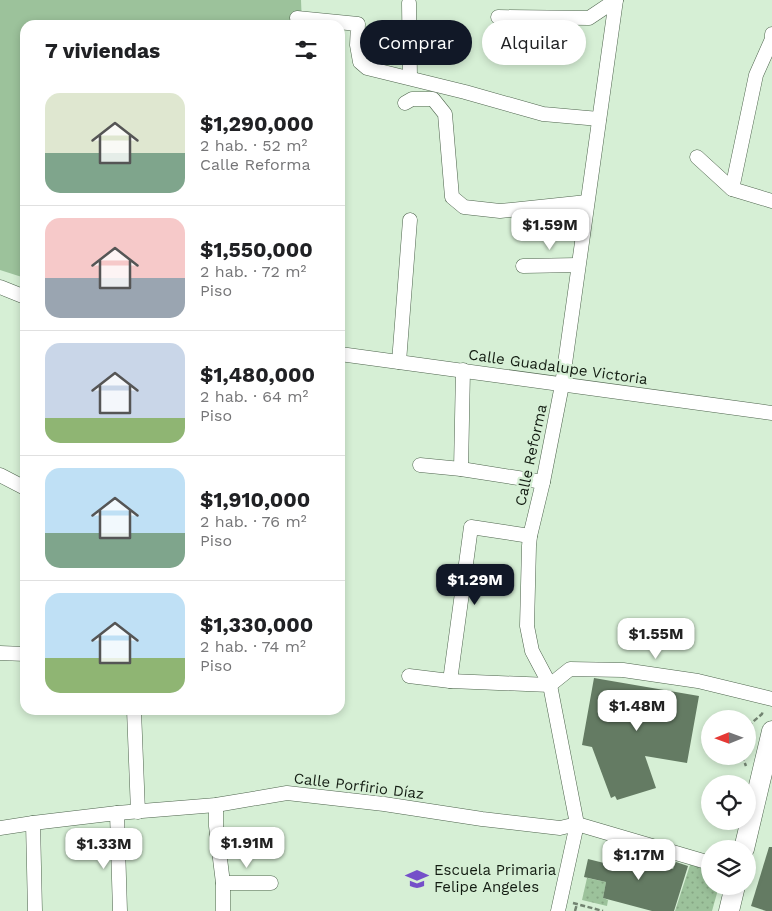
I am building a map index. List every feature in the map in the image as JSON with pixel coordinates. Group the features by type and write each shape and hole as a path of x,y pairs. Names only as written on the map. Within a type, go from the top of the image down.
{"street":[{"path":"498,17 589,18 616,0"},
{"name":"Calle Reforma","path":"558,911 577,824 550,685 532,650 527,626 530,536 562,385 616,0"},
{"path":"409,3 410,78"},
{"path":"297,18 317,20"},
{"path":"345,23 358,24 357,45 360,62 367,68 465,92 543,114 599,119"},
{"path":"732,189 756,75 772,40 772,34"},
{"path":"405,103 412,99 433,100 445,114 452,197 464,207 500,211 587,202"},
{"path":"698,157 732,189 772,201"},
{"path":"399,362 410,220"},
{"path":"522,266 578,265"},
{"path":"0,287 20,294"},
{"name":"Calle Guadalupe Victoria","path":"345,355 772,413"},
{"path":"461,469 463,370"},
{"path":"420,465 461,469 542,482"},
{"path":"0,474 20,485"},
{"path":"450,681 471,527 530,536"},
{"path":"0,652 20,654"},
{"path":"409,676 450,681 550,685 570,668 622,670 698,681 767,703"},
{"path":"134,715 138,812"},
{"path":"747,840 766,785 772,731"},
{"name":"Calle Porfirio Díaz","path":"0,828 117,813 216,805 287,793 560,828 577,824 701,860"},
{"path":"216,805 223,911"},
{"path":"117,813 120,911"},
{"path":"33,823 35,911"},
{"path":"222,883 271,883"},
{"path":"729,911 733,895"}],"path":[{"path":"756,719 762,714 767,703"},
{"path":"572,903 603,911"},
{"path":"575,911 577,904"}],"green space":[{"path":"0,0 301,0 302,20 20,20 20,276 0,270"},
{"path":"691,862 701,865 701,895 716,895 712,911 675,911"},
{"path":"587,878 606,882 603,898 608,900 607,906 582,900"}],"building":[{"path":"594,678 699,696 687,763 645,756 656,788 617,800 615,796 611,798 592,747 582,745"},
{"path":"621,846 643,853 642,860 673,869 676,862 688,866 674,911 652,911 603,898 606,882 584,877 588,859 616,866"},
{"path":"769,847 772,847 772,911 751,906 756,895"}],"place":[{"name":"Escuela Primaria Felipe Angeles","path":"417,879"}]}
